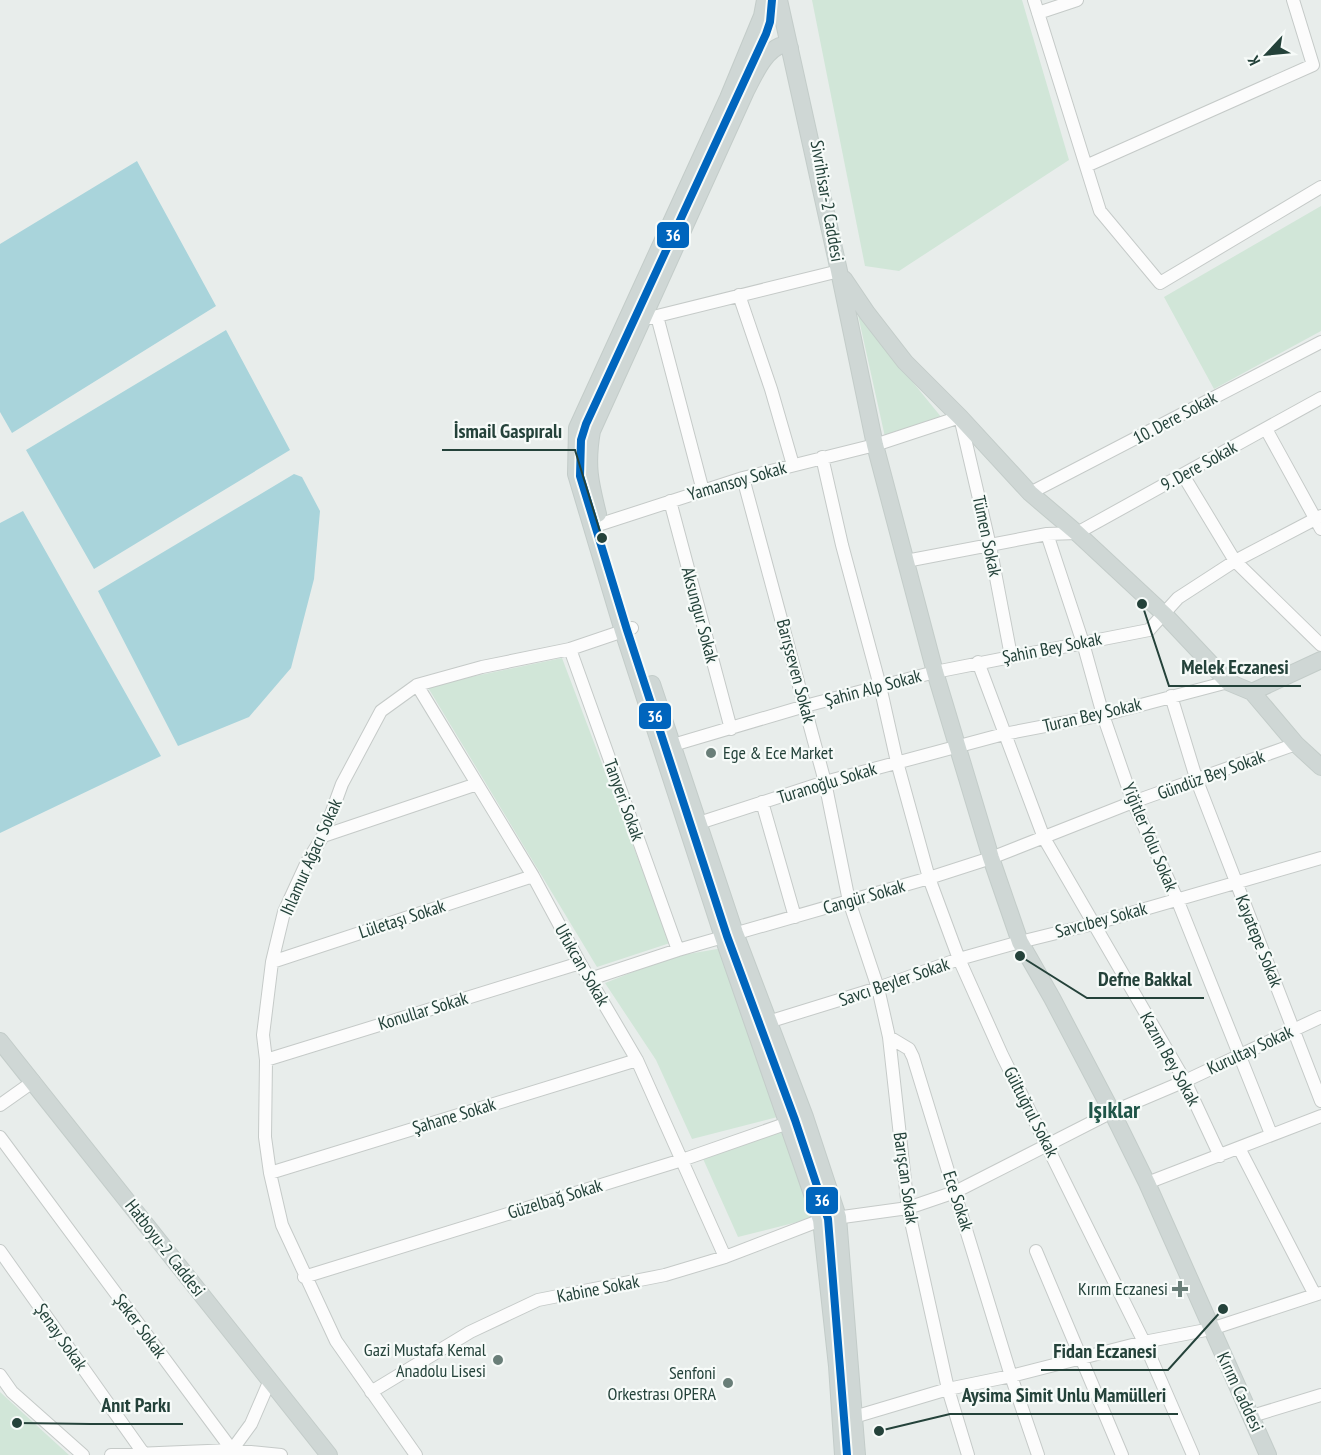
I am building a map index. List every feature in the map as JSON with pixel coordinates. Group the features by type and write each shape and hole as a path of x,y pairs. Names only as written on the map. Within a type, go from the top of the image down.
{"main road":[{"path":"765,0 762,16 728,98 577,428 576,474 729,935 788,1123 830,1219 843,1455"},
{"name":"Sivrihisar-2 Caddesi","path":"779,0 839,271"},
{"name":"Sivrihisar-2 Caddesi","path":"789,0 839,271"},
{"path":"790,48 783,45 773,50 758,69 746,91 649,318 592,431 588,453 588,474 628,630 673,745 699,822 729,935 768,1022 805,1117 830,1219 857,1455"},
{"path":"839,271 867,313 905,362 960,417 1030,494 1077,533 1164,614 1228,682 1252,692 1308,749 1321,766"},
{"name":"Kırım Caddesi","path":"839,271 875,445 935,672 991,858 1020,942 1052,998 1147,1183 1268,1455"},
{"path":"1252,692 1321,660"},
{"name":"Hatboyu-2 Caddesi","path":"0,1041 329,1455"}],"street":[{"path":"1034,0 1100,211 1160,283 1321,188"},
{"path":"1038,13 1077,0"},
{"path":"1086,166 1313,65 1293,0"},
{"path":"703,491 649,318 839,271"},
{"path":"739,295 771,389 793,465"},
{"name":"10. Dere Sokak","path":"1030,494 1321,342"},
{"name":"9. Dere Sokak","path":"1077,533 1321,398"},
{"name":"Yamansoy Sokak","path":"601,524 743,478 875,445 960,417"},
{"name":"Tümen Sokak","path":"960,417 990,546 1011,656"},
{"path":"1266,429 1319,521"},
{"name":"Gültuğrul Sokak","path":"822,457 844,556 880,686 897,762 929,878 959,959 1002,1055 1144,1342 1193,1455"},
{"path":"1183,475 1235,561 1321,645"},
{"name":"Barışseven Sokak","path":"743,478 825,782 849,901"},
{"name":"Aksungur Sokak","path":"670,501 731,729"},
{"name":"Şahin Bey Sokak","path":"935,672 1149,630 1178,598 1235,561 1319,521"},
{"path":"906,561 1047,534 1077,533"},
{"name":"Yiğitler Yolu Sokak","path":"1047,534 1083,643 1103,715 1133,802 1177,899 1271,1134"},
{"name":"Ihlamur Ağacı Sokak","path":"416,1455 336,1341 304,1277 282,1225 270,1173 265,1137 266,1060 262,1035 272,962 284,912 306,862 323,836 342,784 381,711 417,685 482,667 570,649 628,630"},
{"name":"Tanyeri Sokak","path":"570,649 678,950"},
{"name":"Kazım Bey Sokak","path":"978,662 1044,838 1185,1082 1220,1156"},
{"name":"Şahin Alp Sokak","path":"673,745 805,706 935,672"},
{"name":"Turan Bey Sokak","path":"956,746 1004,734 1103,715 1228,682"},
{"name":"Ufukcan Sokak","path":"417,685 533,876 580,963 637,1060 726,1257"},
{"name":"Kayatepe Sokak","path":"1171,696 1197,781 1321,1101"},
{"name":"Turanoğlu Sokak","path":"699,822 825,782 956,746"},
{"name":"Gündüz Bey Sokak","path":"991,858 1133,802 1308,749"},
{"path":"323,836 477,784"},
{"path":"762,802 795,916"},
{"name":"Cangür Sokak","path":"590,979 678,950 991,858"},
{"name":"Savcıbey Sokak","path":"1020,942 1093,924 1321,858"},
{"name":"Lületaşı Sokak","path":"272,962 533,876"},
{"name":"Barışcan Sokak","path":"849,901 878,988 889,1037 908,1208 948,1389 968,1455"},
{"name":"Savcı Beyler Sokak","path":"768,1022 878,988 959,959 1020,942"},
{"name":"Konullar Sokak","path":"266,1060 580,963"},
{"name":"Kurultay Sokak","path":"955,1192 1112,1112 1185,1082 1321,1017"},
{"name":"Ece Sokak","path":"889,1037 909,1049 913,1057 1011,1377 1038,1455"},
{"name":"Şahane Sokak","path":"270,1173 637,1060"},
{"path":"0,1105 34,1081"},
{"path":"1147,1183 1321,1116"},
{"name":"Güzelbağ Sokak","path":"304,1277 682,1160 805,1117"},
{"name":"Şeker Sokak","path":"0,1137 232,1450"},
{"path":"854,1417 948,1389 1011,1377 1144,1342 1211,1329 1318,1294 1239,1148"},
{"name":"Kabine Sokak","path":"371,1392 470,1332 538,1300 665,1275 726,1257 830,1219 908,1208 955,1192"},
{"name":"Şenay Sokak","path":"0,1251 144,1454"},
{"path":"1036,1251 1122,1455"},
{"path":"0,1375 12,1392 83,1455"},
{"path":"232,1450 251,1424 270,1380"},
{"path":"1252,1416 1321,1395"},
{"path":"111,1455 232,1450 281,1455"}],"green space":[{"path":"812,0 1022,0 1069,160 899,271 865,266"},
{"path":"1321,206 1321,331 1214,389 1164,297"},
{"path":"858,315 942,418 885,437"},
{"path":"562,658 670,943 597,967 427,686"},
{"path":"723,948 789,1114 692,1139 656,1060 605,983 671,957"},
{"path":"792,1126 821,1216 738,1237 700,1152"},
{"path":"0,1392 69,1455 0,1455"}],"water":[{"path":"137,161 216,306 12,433 0,412 0,244"},
{"path":"226,330 290,450 94,569 26,450"},
{"path":"294,474 302,477 320,511 314,579 291,668 249,717 178,746 98,591"},
{"path":"23,511 161,756 0,833 0,523"}],"transit line":[{"name":"36","path":"772,0 770,22 766,34 586,424 581,440 580,476 627,630 727,936 795,1120 828,1219 847,1455"}],"place":[{"name":"İsmail Gaspıralı","path":"602,538"},
{"name":"Melek Eczanesi","path":"1142,604"},
{"name":"Ege & Ece Market","path":"711,753"},
{"name":"Defne Bakkal","path":"1020,956"},
{"name":"Kırım Eczanesi","path":"1180,1289"},
{"name":"Fidan Eczanesi","path":"1223,1309"},
{"name":"Gazi Mustafa Kemal Anadolu Lisesi","path":"498,1360"},
{"name":"Senfoni Orkestrası OPERA","path":"728,1383"},
{"name":"Anıt Parkı","path":"17,1423"},
{"name":"Aysima Simit Unlu Mamülleri","path":"879,1431"}],"district":[{"name":"Işıklar","path":"1114,1110"}]}
